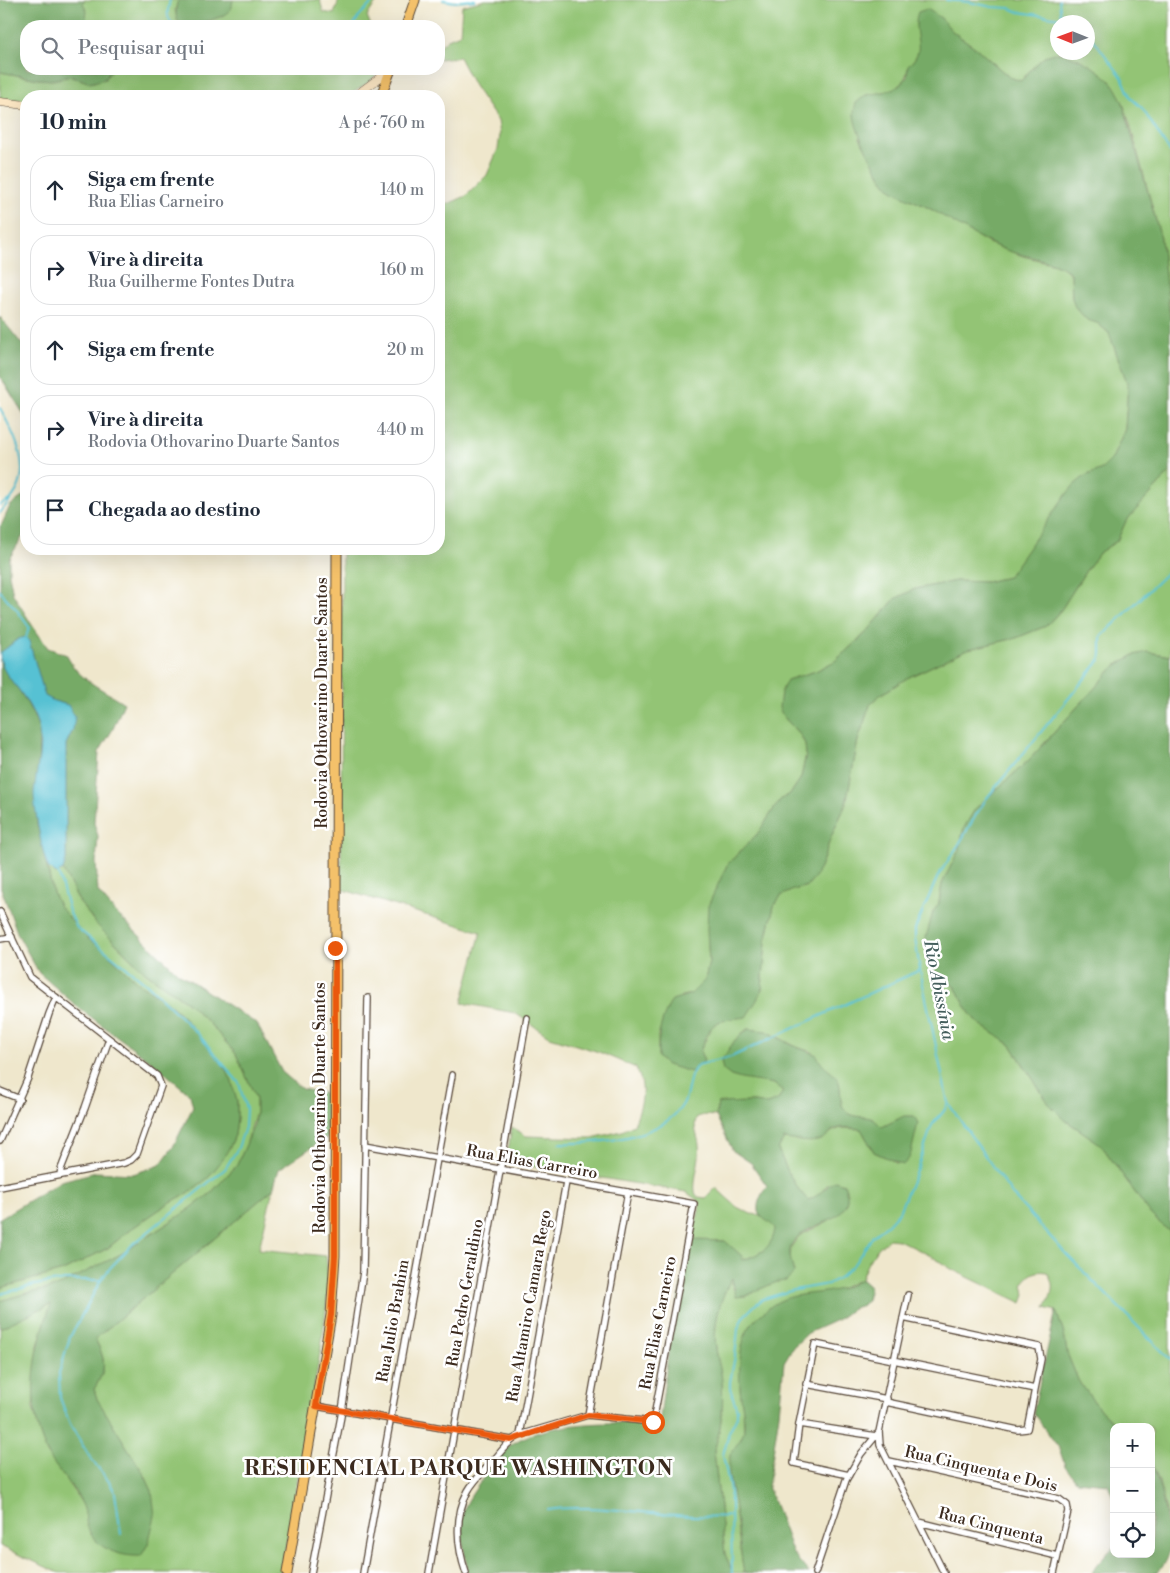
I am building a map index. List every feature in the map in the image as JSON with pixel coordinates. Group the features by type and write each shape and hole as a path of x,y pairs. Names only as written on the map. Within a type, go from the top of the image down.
{"main road":[{"path":"408,20 415,0"},
{"path":"382,90 388,75"},
{"name":"Rodovia Othovarino Duarte Santos","path":"287,1573 331,1315 335,1256 338,555"}],"street":[{"path":"363,90 382,75"},
{"path":"0,102 20,104"},
{"path":"0,912 30,977 157,1076 161,1090 137,1154 131,1160 124,1163 0,1187"},
{"path":"0,939 12,937"},
{"path":"0,1141 20,1099 56,998"},
{"path":"311,1573 342,1410 362,1272 368,998"},
{"name":"Rua Pedro Geraldino","path":"429,1573 527,1018"},
{"path":"60,1175 109,1039"},
{"name":"Rua Julio Brahim","path":"363,1573 452,1075"},
{"path":"0,1091 20,1099"},
{"name":"Rua Elias Carreiro","path":"365,1145 694,1204"},
{"name":"Rua Altamiro Camara Rego","path":"520,1436 566,1182"},
{"path":"588,1415 628,1192"},
{"name":"Rua Elias Carneiro","path":"511,1440 588,1415 653,1422 694,1204"},
{"path":"908,1294 878,1434 880,1444 944,1573"},
{"path":"806,1384 1022,1430 1027,1429 1041,1359 1039,1347 903,1318"},
{"path":"849,1475 796,1465 794,1463 806,1384 815,1344 1035,1389"},
{"path":"316,1406 511,1440"},
{"path":"799,1424 878,1434"},
{"path":"815,1573 849,1475 861,1454 878,1434"},
{"path":"466,1573 461,1561 458,1533 459,1515 467,1492 511,1440"},
{"name":"Rua Cinquenta e Dois","path":"889,1461 1059,1499 1067,1505 1068,1511 1058,1556"},
{"name":"Rua Cinquenta","path":"919,1522 1058,1556"},
{"path":"1054,1573 1058,1556"}],"green space":[{"path":"0,0 84,0 83,3 87,11 86,20 20,20 20,75 108,75 105,79 90,83 72,76 52,80 0,72"},
{"path":"84,0 178,0 175,10 178,20 85,20"},
{"path":"178,0 233,0 232,6 227,13 212,20 178,20 176,9"},
{"path":"233,0 320,0 323,12 334,14 339,0 378,0 367,16 369,20 209,20 226,12"},
{"path":"485,0 1170,0 1170,318 1161,239 1130,124 1122,100 1111,82 1034,66 1021,81 1009,77 976,48 953,32 941,18 916,23 919,41 918,51 908,66 904,80 888,91 866,95 860,138 881,177 892,189 942,215 988,243 1023,256 1055,264 1071,274 1072,298 1087,319 1097,323 1109,333 1128,385 1125,429 1112,459 1102,469 1085,476 1008,577 986,582 956,581 915,589 895,599 866,633 835,661 816,671 787,680 783,716 801,736 805,744 806,754 801,778 791,793 780,800 758,833 727,865 708,946 709,962 705,980 691,994 681,996 658,1034 658,1057 667,1065 700,1051 712,1026 762,989 766,941 774,906 781,896 807,886 820,868 846,804 858,740 870,705 877,697 907,678 968,649 1016,638 1046,626 1061,610 1100,552 1117,541 1126,521 1170,472 1170,656 1148,652 1134,655 1115,666 1029,760 975,809 964,828 958,852 942,884 939,903 933,913 929,961 935,971 955,987 977,1022 1011,1045 1028,1072 1065,1120 1096,1141 1104,1149 1151,1215 1170,1232 1170,1527 1155,1472 1155,1423 1115,1423 1102,1412 1078,1380 1067,1353 1064,1334 1056,1311 1045,1308 1052,1290 1050,1277 1047,1272 1033,1273 1023,1283 1025,1295 1022,1303 953,1270 931,1256 899,1240 889,1239 871,1257 861,1279 835,1291 789,1298 740,1388 744,1432 740,1442 730,1456 730,1486 733,1495 744,1573 733,1573 725,1554 714,1451 720,1426 723,1391 715,1339 717,1320 724,1293 732,1277 733,1289 746,1296 790,1276 794,1273 790,1259 791,1247 799,1236 828,1221 846,1205 847,1193 844,1184 827,1185 817,1197 808,1200 803,1195 790,1176 778,1149 784,1139 821,1140 833,1131 841,1128 861,1129 874,1152 897,1164 882,1127 867,1118 847,1113 842,1106 839,1083 835,1076 820,1064 811,1051 799,1048 765,1031 747,1029 740,1035 731,1049 731,1076 774,1084 783,1091 778,1100 767,1104 754,1102 718,1103 716,1116 704,1115 697,1117 695,1128 699,1151 695,1193 698,1197 706,1198 716,1188 737,1207 751,1214 760,1215 776,1228 772,1241 765,1249 742,1260 725,1241 691,1240 700,1202 686,1192 506,1162 512,1127 526,1136 592,1138 622,1131 634,1125 642,1096 641,1083 636,1068 599,1052 550,1037 515,1013 462,1003 481,932 341,889 342,555 445,555 445,205 466,196 487,175 498,149 500,135 498,121 474,86 459,57 445,58 445,42 460,34 462,6"},
{"path":"927,9 941,18 953,32 976,48 1009,77 1021,81 1038,62 1050,54 1050,60 1083,61 1100,72 1116,89 1122,100 1161,239 1170,318 1170,472 1126,521 1117,541 1100,552 1061,610 1046,626 1016,638 968,649 907,678 877,697 870,705 858,740 846,804 820,868 807,886 781,896 774,906 766,941 762,989 757,1000 746,1017 721,1021 711,1028 700,1051 704,1061 691,1072 667,1065 658,1058 660,1028 672,1000 691,994 705,980 709,962 708,906 727,865 758,833 780,800 791,793 801,778 806,754 805,744 779,708 781,692 787,680 816,671 835,661 866,633 895,599 915,589 956,581 986,582 1008,577 1074,485 1085,476 1102,469 1112,459 1125,429 1128,385 1109,333 1097,323 1087,320 1075,307 1072,298 1071,273 1057,265 996,246 891,189 880,175 868,153 855,121 856,103 866,95 884,92 899,86 907,77 908,66 918,51 916,20 918,12"},
{"path":"0,72 39,79 72,76 81,80 104,75 376,75 371,81 357,90 20,90 20,101 0,99"},
{"path":"0,317 20,342 20,408 0,376"},
{"path":"20,498 20,541 9,559 9,574 13,594 48,648 67,655 83,677 124,703 113,729 99,752 94,823 98,836 96,862 98,892 115,912 177,972 257,1024 282,1072 302,1089 329,1094 329,1136 279,1169 273,1189 95,1339 104,1364 94,1389 97,1399 145,1476 152,1491 155,1516 148,1544 141,1556 125,1555 110,1550 92,1535 86,1522 84,1508 80,1499 55,1466 40,1434 36,1416 34,1378 40,1340 51,1304 0,1328 0,1301 56,1287 121,1254 210,1194 237,1165 254,1124 256,1098 236,1054 210,1024 188,1003 145,972 97,925 80,903 63,870 66,860 66,744 73,730 68,705 45,696 29,641 18,639 0,653 0,526 10,506"},
{"path":"1148,652 1170,656 1170,1232 1151,1215 1104,1149 1096,1141 1065,1120 1049,1104 1011,1045 977,1022 955,987 935,971 929,961 925,941 933,912 939,903 942,884 958,852 964,828 975,809 1029,760 1115,666 1134,655"},
{"path":"0,659 7,675 28,704 39,731 37,824 53,893 59,906 87,938 103,949 137,982 182,1015 223,1065 231,1079 237,1102 237,1118 235,1135 220,1163 208,1178 188,1193 169,1203 131,1229 108,1248 63,1271 0,1288 0,1218 61,1181 96,1172 133,1174 160,1165 173,1147 193,1107 190,1095 156,1065 80,1009 39,973 18,935 1,888"},
{"path":"47,866 56,874 63,870 80,903 97,925 145,972 188,1003 210,1024 236,1054 256,1098 256,1112 246,1145 237,1165 210,1194 187,1211 121,1254 56,1288 0,1301 0,1288 63,1271 108,1248 131,1229 208,1178 230,1147 235,1135 237,1118 237,1102 231,1079 223,1065 182,1015 137,982 103,949 87,938 69,919 59,906 53,893"},
{"path":"748,1029 766,1031 792,1045 817,1055 822,1064 837,1078 840,1086 842,1106 850,1114 873,1119 882,1127 904,1116 914,1116 918,1123 910,1157 903,1165 874,1152 861,1129 836,1129 823,1139 817,1141 807,1142 784,1139 778,1149 794,1183 808,1200 835,1181 844,1184 847,1197 845,1207 838,1215 797,1237 790,1249 794,1273 786,1281 777,1282 746,1296 736,1297 732,1278 721,1303 715,1339 723,1392 720,1426 714,1451 725,1554 733,1573 468,1573 462,1538 463,1512 478,1486 508,1447 522,1438 540,1432 581,1424 623,1423 659,1426 670,1338 691,1240 725,1241 742,1256 743,1260 760,1253 772,1241 775,1228 758,1212 758,1204 767,1186 751,1163 733,1151 716,1116 718,1103 754,1102 767,1104 778,1100 783,1091 774,1084 741,1079 731,1076 723,1070 721,1061 735,1040"},
{"path":"273,1189 259,1249 326,1256 329,1282 322,1342 281,1573 59,1573 0,1546 0,1328 52,1303 38,1345 33,1408 47,1453 84,1506 87,1526 152,1491 145,1476 97,1399 94,1389 103,1369 103,1359 95,1339"},
{"path":"861,1279 870,1287 867,1300 863,1305 853,1308 839,1319 808,1333 793,1347 784,1362 779,1414 768,1486 793,1554 809,1573 744,1573 730,1482 729,1462 733,1449 742,1437 744,1429 740,1372 742,1347 747,1331 755,1320 777,1302 794,1296 839,1289"},
{"path":"1056,1310 1064,1334 1067,1353 1078,1380 1102,1412 1115,1423 1110,1423 1110,1489 1108,1484 1076,1481 1065,1466 1059,1448 1033,1413"},
{"path":"1155,1471 1169,1543 1169,1553 1163,1566 1157,1573 1092,1573 1110,1550 1110,1558 1155,1558"}],"water":[{"path":"25,637 29,641 45,696 68,705 75,717 73,730 66,744 66,860 63,870 56,874 48,867 46,862 35,807 34,792 40,746 38,726 28,704 6,673 0,659 0,653 18,639"}],"waterway":[{"name":"Rio Abissínia","path":"169,20 168,8 170,0"},
{"name":"Rio Abissínia","path":"357,20 375,0"},
{"name":"Rio Abissínia","path":"443,0 455,2 475,0"},
{"name":"Rio Abissínia","path":"946,0 1010,8 1019,12 1050,16"},
{"path":"1059,0 1061,15"},
{"name":"Rio Abissínia","path":"1095,42 1122,77 1131,98 1142,108 1170,152"},
{"path":"0,408 10,426 20,454"},
{"path":"0,513 12,498 20,481"},
{"path":"0,505 9,500"},
{"name":"Rio Abissínia","path":"1170,570 1101,637 1100,660 986,799 938,876 915,929 920,970 948,1103 1014,1197 1067,1255 1170,1359"},
{"path":"0,591 29,627 26,638"},
{"path":"58,872 69,911 77,928 147,984 198,1034 239,1083 246,1109 245,1127 238,1148 225,1169 132,1245 101,1280 70,1337 59,1373 60,1398 70,1424 89,1456 110,1483 115,1493 121,1534"},
{"path":"559,1143 591,1142 627,1137 660,1125 673,1116 683,1104 690,1079 698,1065 731,1057 920,970"},
{"path":"732,1573 731,1502 723,1455 729,1432 737,1416 730,1382 738,1329 743,1317 763,1299 794,1290 828,1284 840,1277 854,1264 873,1236 899,1212 917,1169 932,1125 948,1103"},
{"path":"0,1294 64,1280 101,1280"},
{"path":"548,1510 590,1508 713,1517 731,1516"}],"district":[{"name":"RESIDENCIAL PARQUE WASHINGTON","path":"459,1469"}],"route":[{"path":"335,948 335,1256 331,1315 316,1406 511,1440 588,1415 653,1422"}]}
